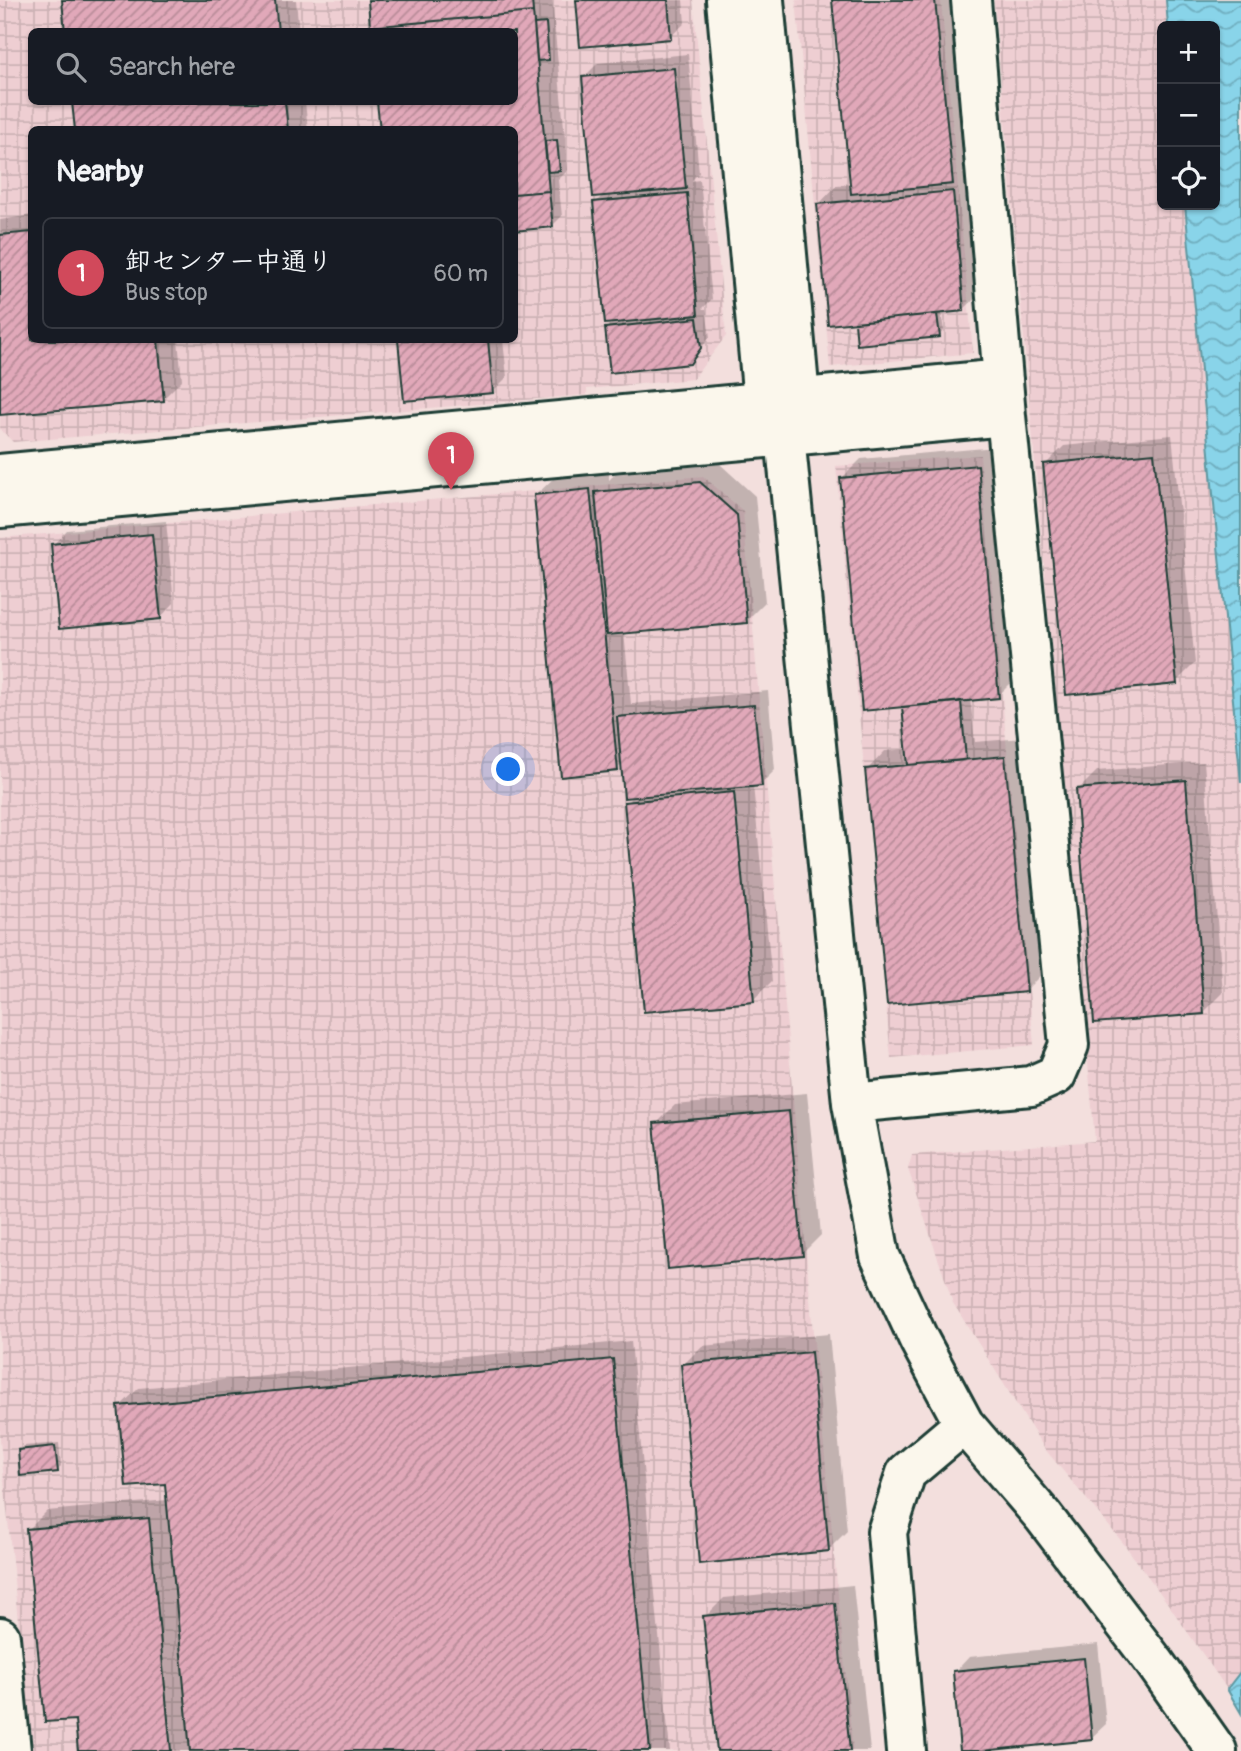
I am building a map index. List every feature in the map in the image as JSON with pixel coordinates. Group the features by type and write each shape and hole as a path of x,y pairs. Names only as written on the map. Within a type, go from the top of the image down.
{"street":[{"path":"726,0 781,400 852,1103 880,1256 919,1340 964,1424 1043,1516 1155,1663 1200,1745"},
{"path":"764,0 781,400"},
{"path":"852,1103 1031,1086 1056,1075 1069,1045 1004,398 971,0"},
{"path":"0,474 781,400 1004,398"},
{"path":"0,508 785,436 1004,398"},
{"path":"906,1751 887,1532 906,1473 964,1424"},
{"path":"0,1637 11,1751"}],"shaded area":[{"path":"0,0 693,0 726,336 693,379 587,389 587,395 13,442 0,429"},
{"path":"796,0 941,0 973,353 830,367"},
{"path":"994,0 1166,0 1168,21 1157,21 1157,210 1185,210 1241,783 1241,1671 1227,1689 1124,1544 1044,1448 953,1303 908,1169 912,1155 1095,1141"},
{"path":"980,455 1034,1045 891,1058 836,466"},
{"path":"703,476 743,511 811,1311 853,1751 31,1751 0,1440 0,538"}],"water":[{"path":"1166,0 1241,0 1241,783 1185,210 1220,210 1220,21 1168,21"},
{"path":"1241,1671 1241,1713 1227,1689"}],"building":[{"path":"62,0 275,0 278,28 65,28"},
{"path":"368,0 532,0 533,12 370,27"},
{"path":"576,0 668,0 671,39 580,47"},
{"path":"832,0 935,0 953,184 851,194"},
{"path":"533,12 549,191 518,194 518,126 380,126 377,105 518,105 518,28 370,27"},
{"path":"546,23 549,60 537,61 534,24"},
{"path":"674,68 686,189 593,197 582,77"},
{"path":"72,105 285,105 288,126 75,126"},
{"path":"557,140 560,171 548,172 545,141"},
{"path":"549,191 553,227 518,231 518,194"},
{"path":"953,191 964,311 828,325 817,204"},
{"path":"687,193 698,315 605,324 593,202"},
{"path":"28,232 28,343 158,343 164,401 0,415 0,235"},
{"path":"937,314 940,337 857,345 855,322"},
{"path":"697,318 701,348 690,364 610,373 605,328"},
{"path":"398,343 488,343 493,393 404,401"},
{"path":"1154,453 1177,684 1066,695 1043,464"},
{"path":"978,465 999,698 862,711 840,478"},
{"path":"700,482 737,515 747,623 607,635 595,492"},
{"path":"590,489 618,771 561,777 534,495"},
{"path":"152,534 161,619 59,629 51,544"},
{"path":"961,701 966,760 908,765 902,707"},
{"path":"754,705 762,786 624,798 617,717"},
{"path":"1005,756 1027,992 887,1005 865,769"},
{"path":"1186,780 1204,1014 1094,1023 1076,789"},
{"path":"734,792 754,1002 644,1012 624,802"},
{"path":"789,1111 803,1256 668,1269 654,1123"},
{"path":"811,1352 829,1551 699,1564 681,1364"},
{"path":"613,1359 650,1751 190,1751 165,1484 126,1487 118,1406"},
{"path":"55,1446 58,1472 20,1476 18,1450"},
{"path":"149,1518 171,1751 78,1751 75,1720 45,1722 26,1529"},
{"path":"835,1603 850,1751 717,1751 703,1616"},
{"path":"1084,1658 1092,1740 960,1751 953,1671"}],"place":[{"name":"卸センター中通り","path":"451,490"}]}
